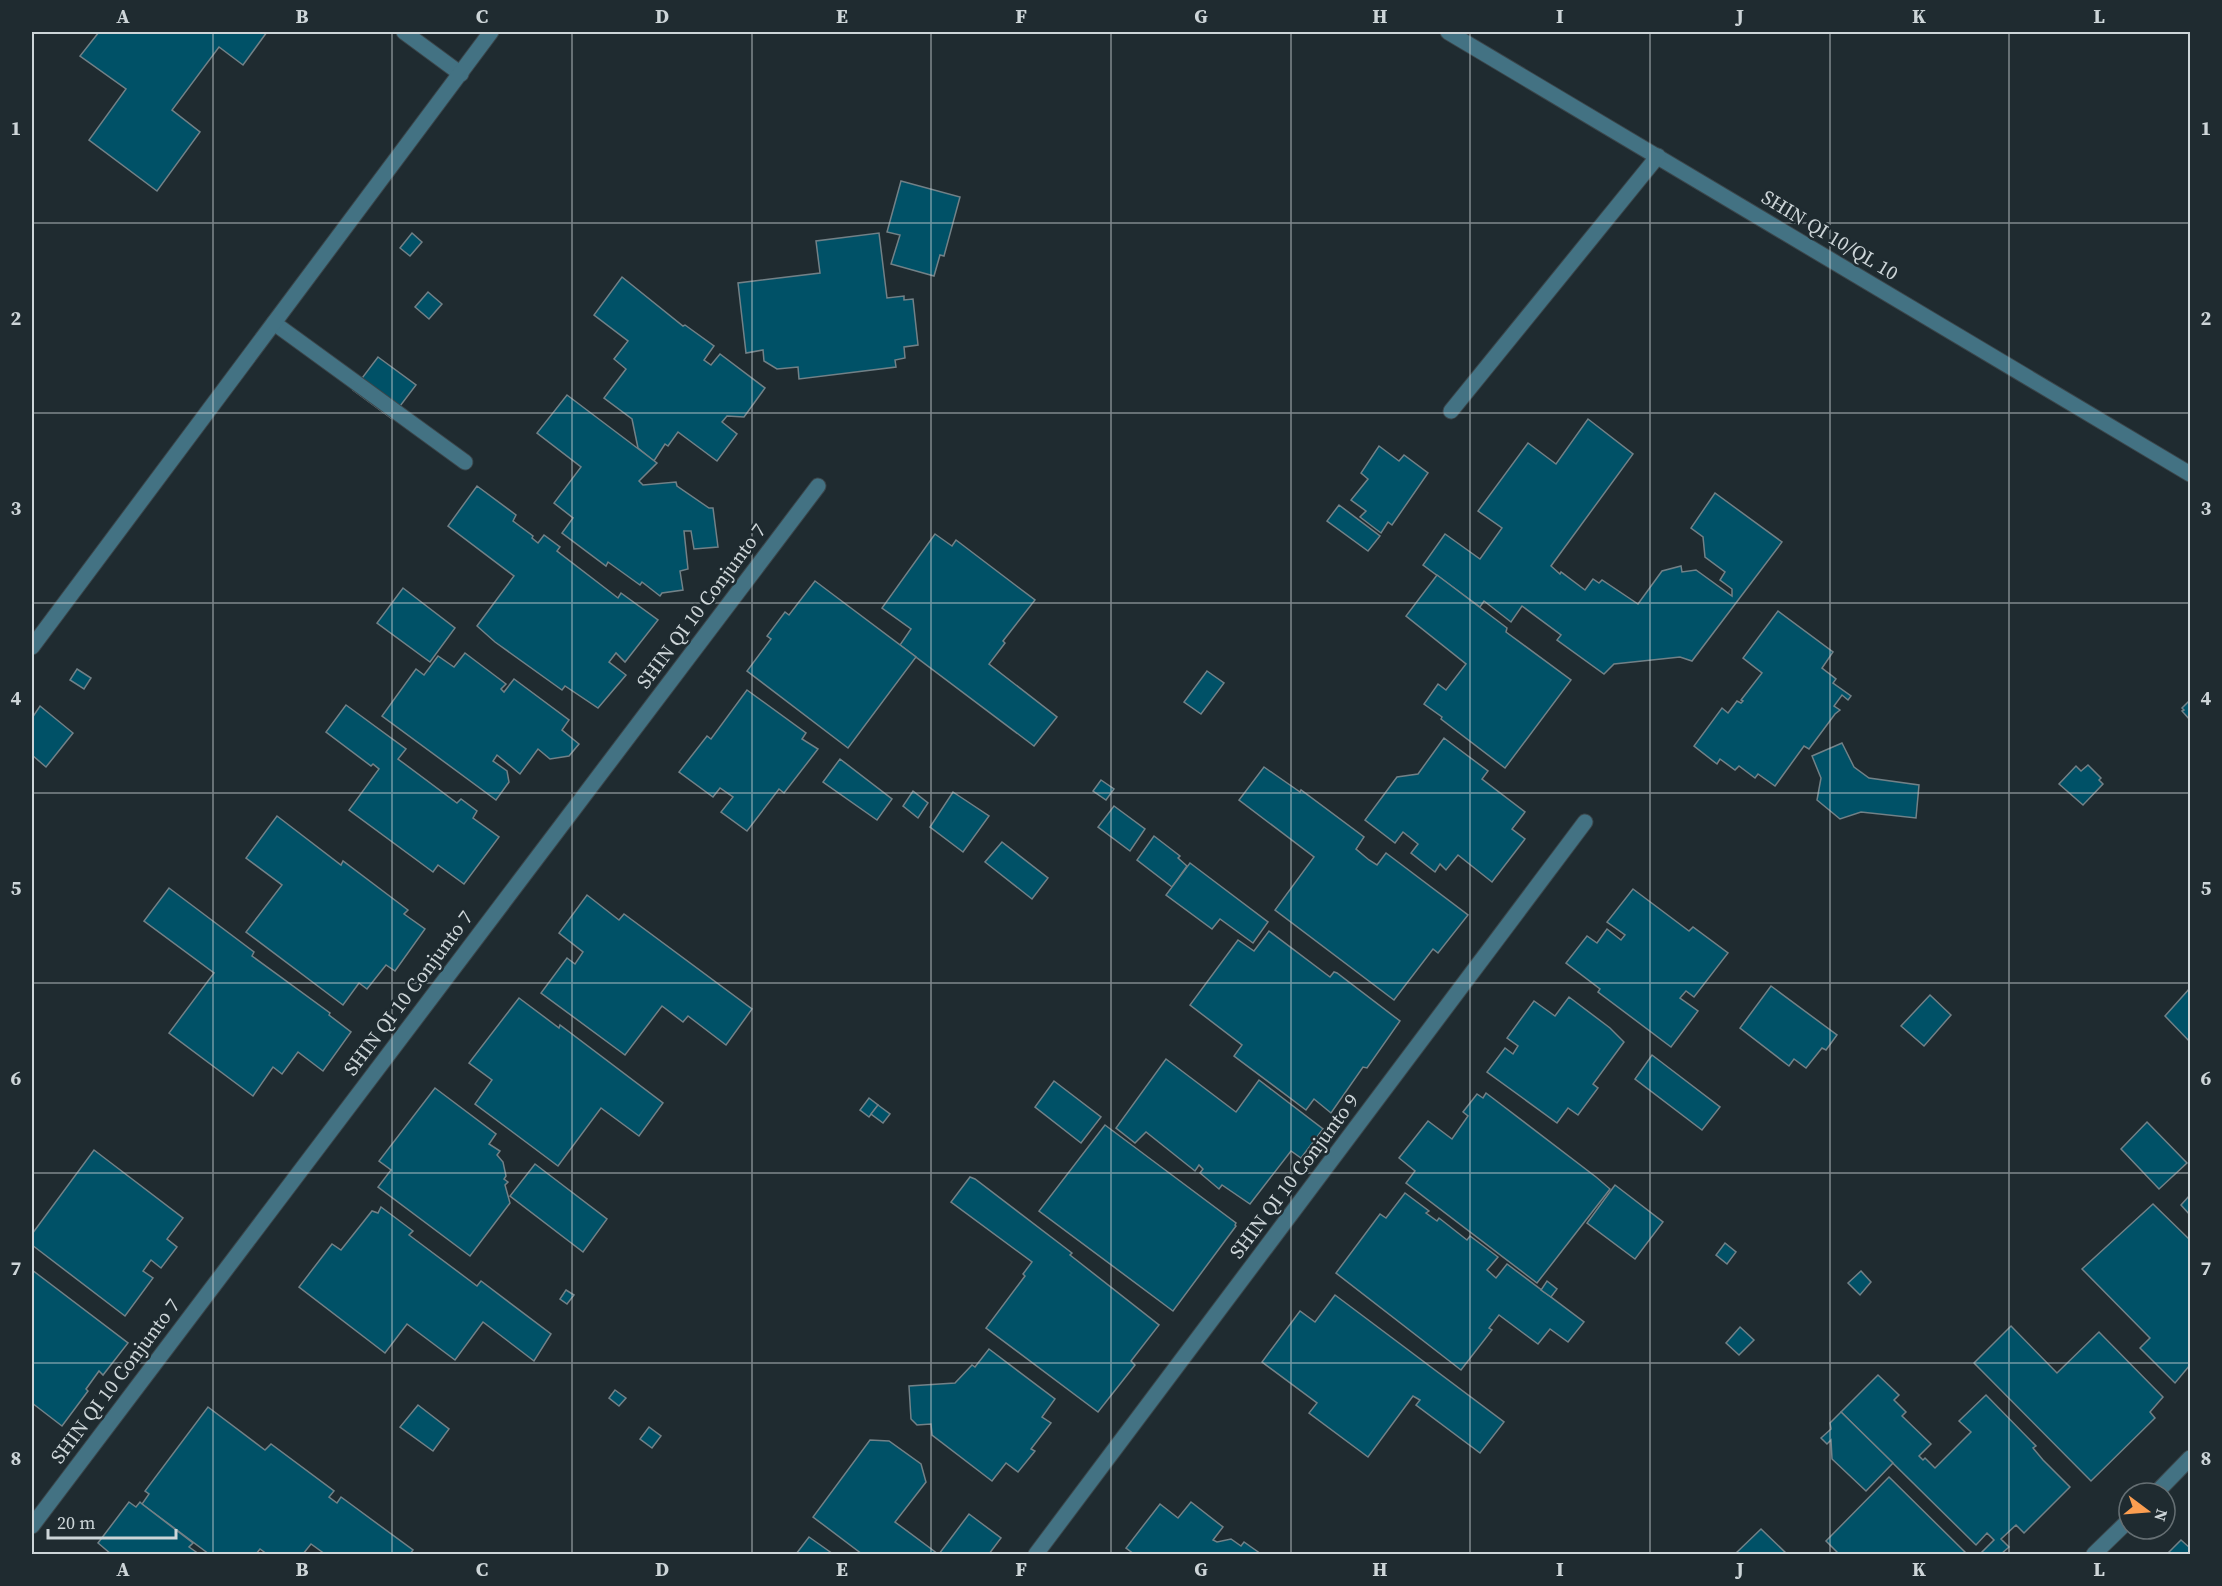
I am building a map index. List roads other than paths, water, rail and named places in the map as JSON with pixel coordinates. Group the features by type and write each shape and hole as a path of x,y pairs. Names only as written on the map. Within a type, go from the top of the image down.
{"street":[{"path":"404,32 461,74"},
{"path":"32,647 491,32"},
{"name":"SHIN QI 10/QL 10","path":"1448,32 2190,474"},
{"path":"1451,411 1658,156"},
{"path":"274,323 465,462"},
{"name":"SHIN QI 10 Conjunto 7","path":"32,1526 818,486"},
{"name":"SHIN QI 10 Conjunto 9","path":"1036,1554 1585,822"},
{"path":"2168,1481 2190,1458"},
{"path":"2094,1554 2117,1532"}]}
